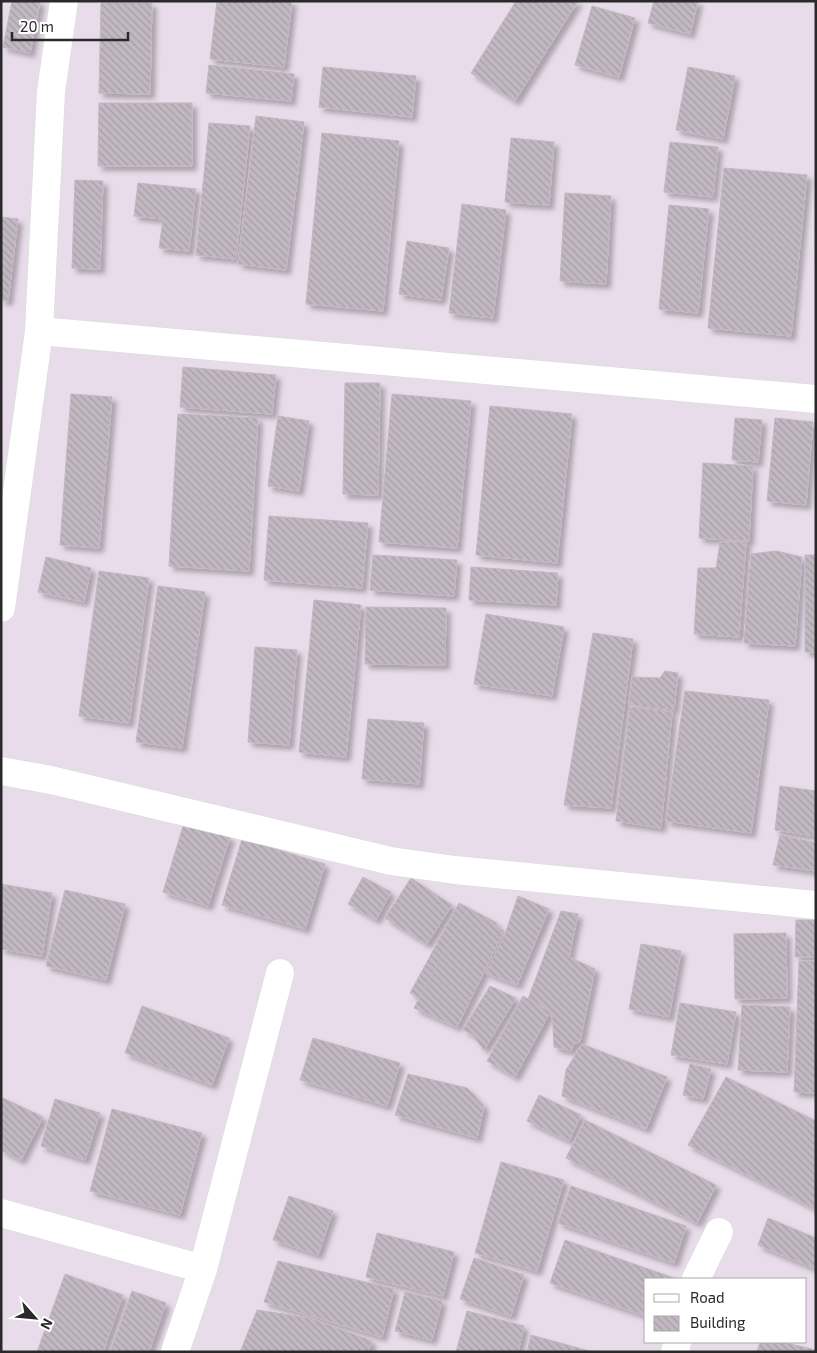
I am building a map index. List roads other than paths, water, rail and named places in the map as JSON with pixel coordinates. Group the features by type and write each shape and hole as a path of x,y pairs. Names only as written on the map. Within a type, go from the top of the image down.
{"street":[{"path":"1,608 39,331 52,92 64,1"},
{"path":"39,331 816,399"},
{"path":"1,771 51,780 391,861 455,870 816,905"},
{"path":"175,1352 203,1269 280,973"},
{"path":"1,1213 203,1269"},
{"path":"696,1278 719,1232"}]}
